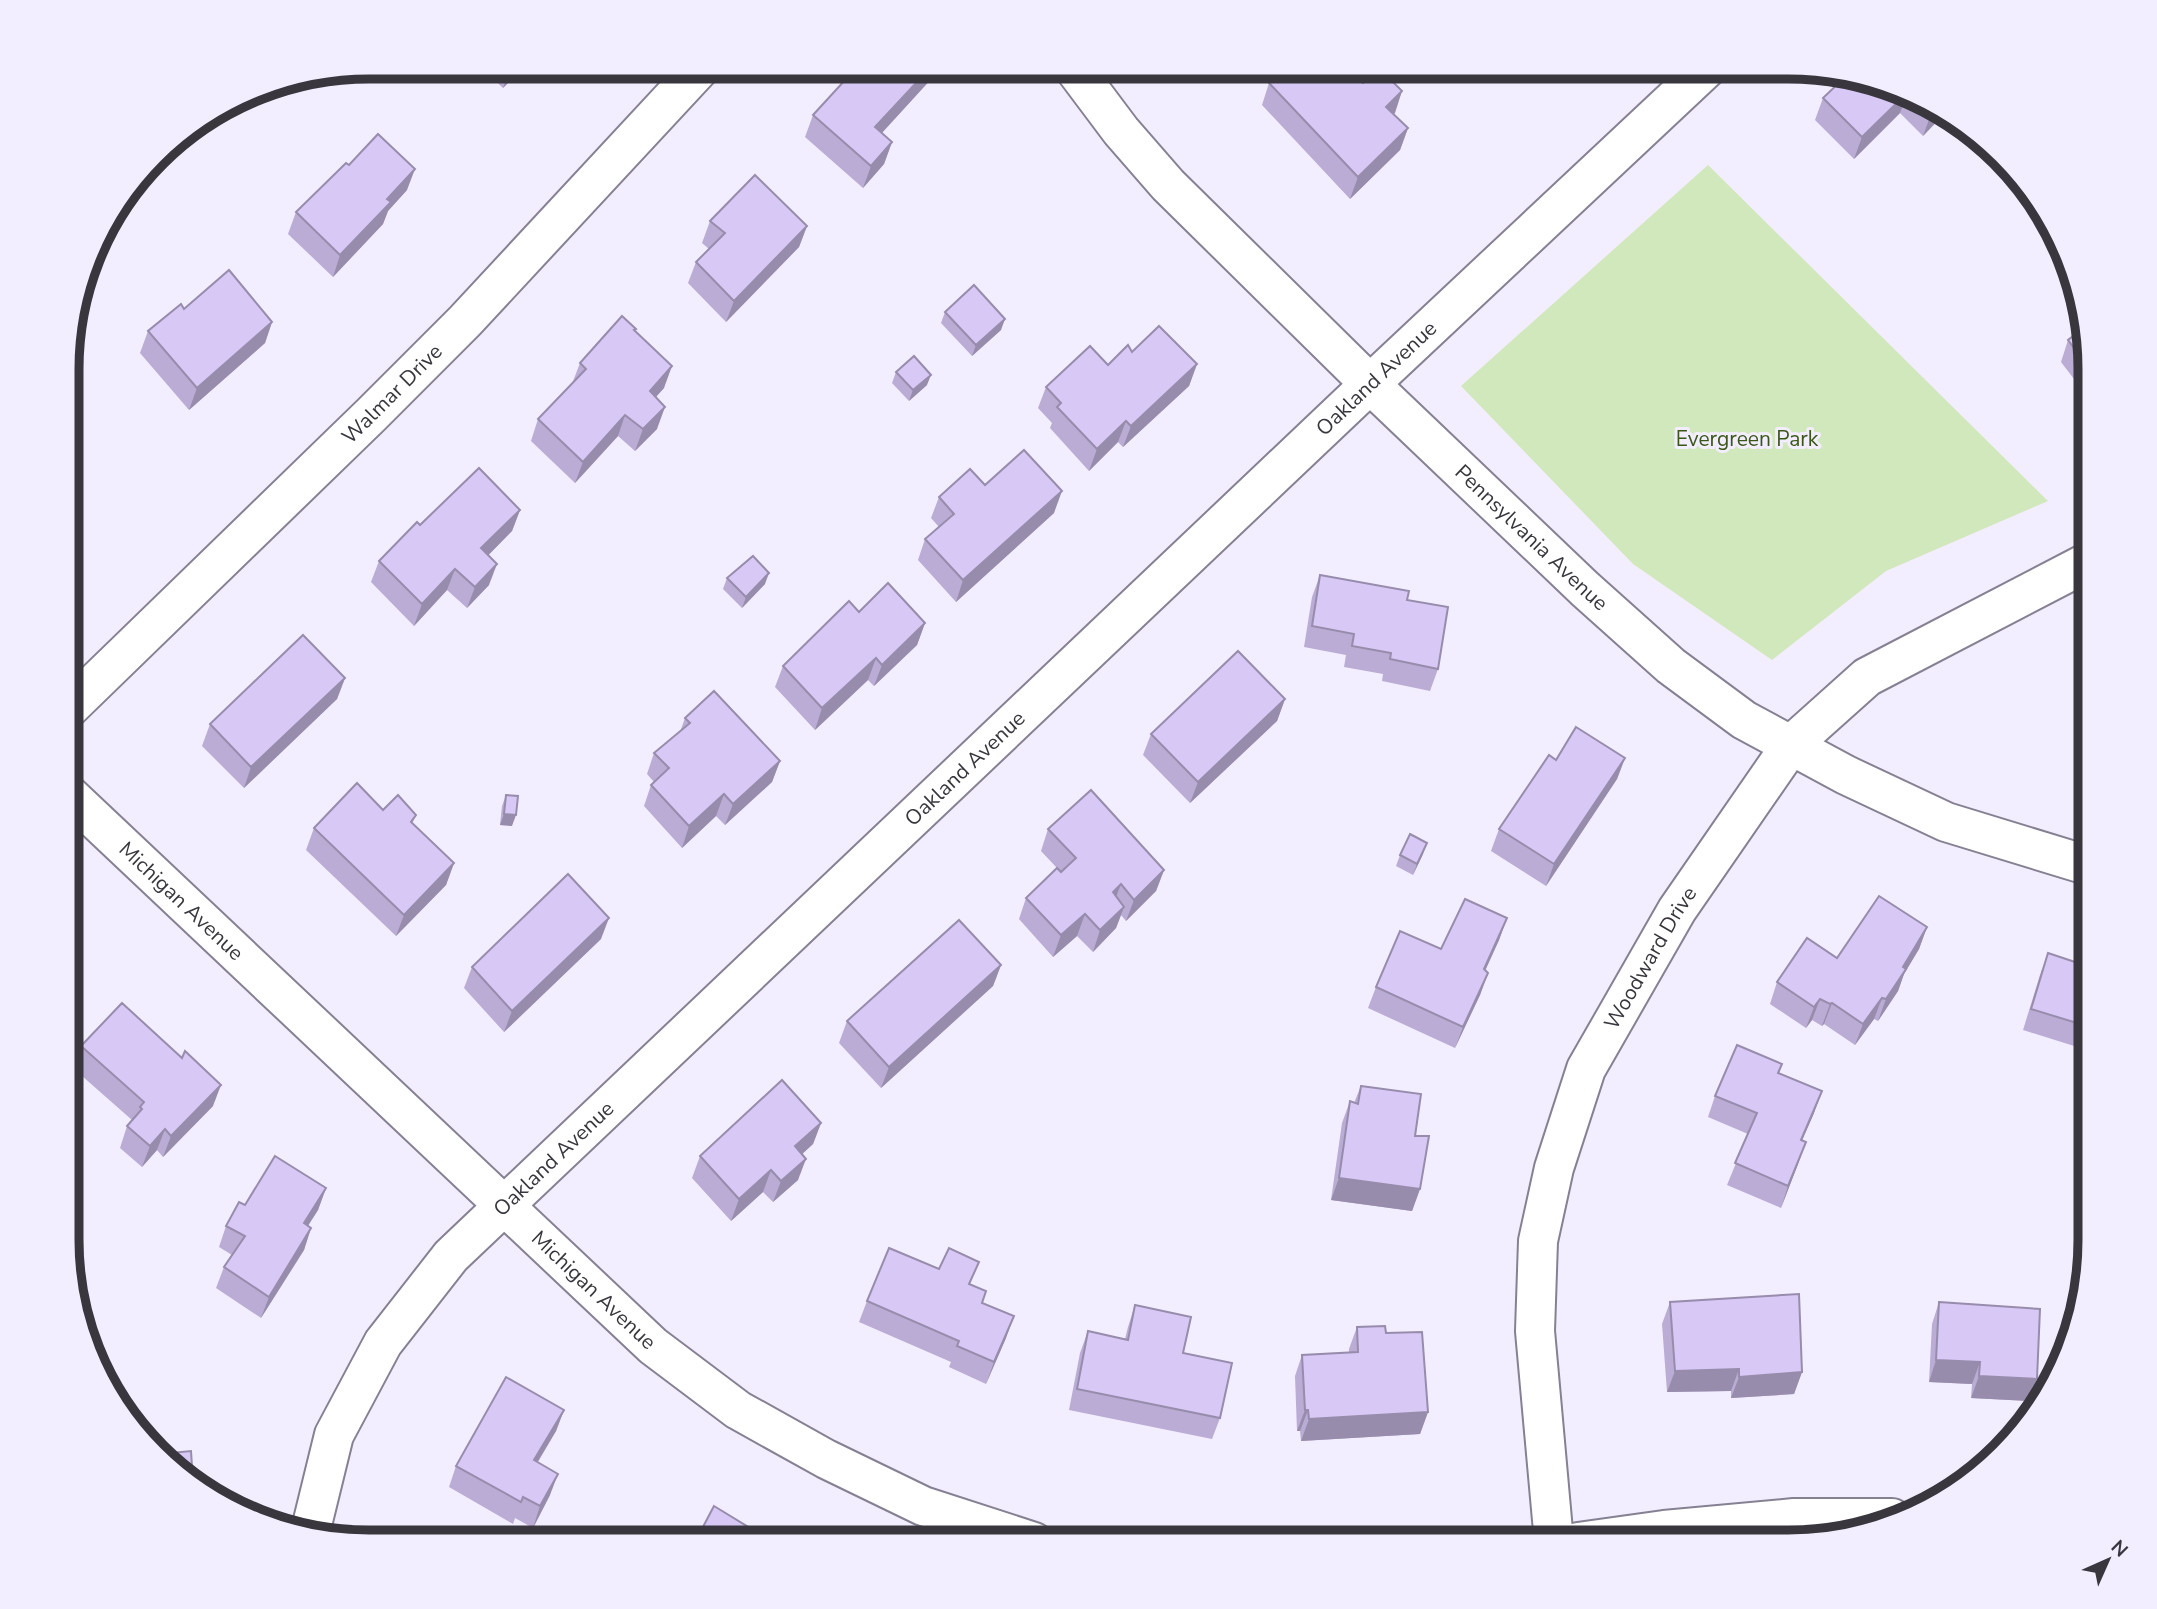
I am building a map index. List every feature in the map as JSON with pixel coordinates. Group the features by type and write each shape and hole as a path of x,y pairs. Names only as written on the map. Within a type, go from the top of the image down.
{"street":[{"name":"Walmar Drive","path":"79,698 455,330 690,79"},
{"name":"Pennsylvania Avenue","path":"1082,79 1121,131 1168,185 1370,384 1585,589 1671,666 1744,720 1846,775 1946,822 2078,862"},
{"name":"Oakland Avenue","path":"312,1525 334,1435 383,1343 451,1256 1695,79"},
{"name":"Woodward Drive","path":"1553,1530 1535,1331 1538,1241 1554,1168 1586,1069 1677,909 1791,746 1867,677 2078,567"},
{"name":"Michigan Avenue","path":"79,804 653,1346 738,1410 826,1459 923,1506 997,1530"},
{"path":"1664,1530 1794,1518 1870,1518"}],"green space":[{"name":"Evergreen Park","path":"1708,165 2048,501 1886,571 1772,660 1633,564 1461,386"}],"building":[{"path":"846,79 920,79 875,127 892,142 871,166 813,115"},
{"path":"1273,79 1359,79 1363,83 1368,79 1390,79 1402,91 1386,107 1408,128 1358,177 1269,83"},
{"path":"1839,83 1899,101 1862,137 1823,98"},
{"path":"378,134 415,169 387,199 391,202 340,255 296,212 346,163 349,165"},
{"path":"755,175 807,226 734,301 696,262 725,233 710,221"},
{"path":"229,270 272,322 197,388 148,331 181,304 184,309"},
{"path":"974,285 1005,319 976,345 945,312"},
{"path":"622,316 672,366 650,391 665,407 643,429 625,415 583,462 538,419 586,369 580,363"},
{"path":"1159,326 1197,364 1131,426 1126,421 1097,449 1057,407 1061,403 1046,387 1090,346 1108,365 1128,345 1132,352"},
{"path":"2076,334 2078,353 2068,340"},
{"path":"914,356 931,375 913,390 896,372"},
{"path":"1024,450 1062,491 963,580 925,539 954,514 939,497 970,469 985,485"},
{"path":"479,468 520,510 481,548 497,564 475,587 455,569 422,604 379,561 417,522 420,525"},
{"path":"753,556 769,573 746,597 727,578"},
{"path":"1320,575 1409,591 1407,600 1448,607 1438,669 1390,659 1391,653 1352,646 1354,634 1312,626"},
{"path":"888,583 925,623 882,665 876,658 822,708 783,666 849,601 859,612"},
{"path":"303,635 345,678 251,767 210,724"},
{"path":"1238,651 1285,699 1198,782 1151,734"},
{"path":"714,691 780,761 733,804 724,794 689,826 651,785 669,768 654,753 690,723 685,718"},
{"path":"1576,727 1625,758 1554,864 1499,829 1549,755 1556,760"},
{"path":"357,783 383,810 398,795 416,815 411,822 454,863 404,915 314,828"},
{"path":"1091,790 1164,870 1134,900 1121,884 1113,892 1124,907 1100,930 1085,914 1061,935 1026,898 1057,868 1061,872 1076,858 1048,829"},
{"path":"506,795 518,796 516,815 504,814"},
{"path":"1410,834 1427,843 1417,864 1400,855"},
{"path":"568,874 609,918 512,1011 472,967"},
{"path":"1879,896 1927,927 1903,967 1906,969 1886,999 1882,998 1863,1024 1832,1003 1820,999 1814,1007 1777,982 1807,938 1837,958"},
{"path":"1465,899 1507,918 1484,969 1488,973 1463,1027 1376,987 1400,931 1441,949"},
{"path":"959,920 1001,965 889,1067 847,1021"},
{"path":"2048,953 2078,963 2078,1023 2031,1009"},
{"path":"122,1003 182,1058 185,1051 221,1085 171,1136 165,1129 150,1146 127,1126 142,1109 140,1107 144,1102 81,1046"},
{"path":"1737,1045 1782,1064 1778,1073 1822,1091 1801,1140 1806,1142 1788,1186 1735,1163 1757,1113 1715,1096"},
{"path":"782,1080 821,1123 795,1146 806,1159 781,1181 771,1170 739,1199 700,1156"},
{"path":"1361,1086 1421,1094 1415,1136 1429,1136 1420,1189 1339,1178 1350,1101 1358,1104"},
{"path":"275,1156 326,1188 304,1223 311,1228 269,1297 224,1267 245,1236 226,1226 239,1202 245,1205"},
{"path":"889,1248 939,1269 949,1248 979,1262 969,1284 986,1291 982,1303 1014,1316 994,1362 957,1346 959,1341 867,1301"},
{"path":"1799,1294 1802,1372 1739,1377 1739,1369 1675,1371 1670,1302"},
{"path":"1939,1302 2040,1309 2037,1379 1979,1376 1980,1362 1936,1360"},
{"path":"1135,1305 1191,1317 1183,1353 1232,1363 1220,1418 1077,1389 1088,1331 1128,1340"},
{"path":"1385,1326 1386,1333 1422,1332 1428,1412 1309,1419 1308,1410 1305,1410 1302,1355 1358,1352 1357,1327"},
{"path":"506,1377 564,1410 534,1460 558,1474 540,1506 523,1497 521,1502 456,1466"},
{"path":"191,1451 192,1470 178,1458 172,1453"},
{"path":"714,1506 750,1528 747,1530 701,1530"}]}
